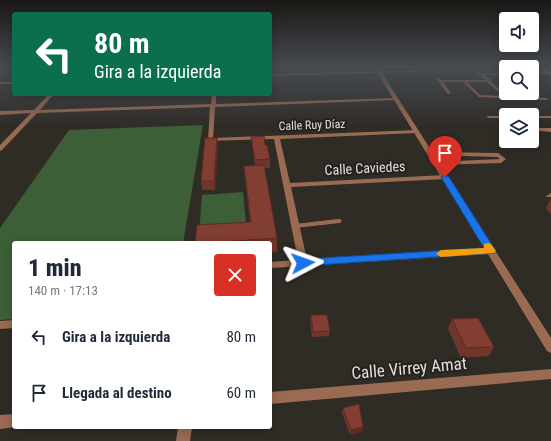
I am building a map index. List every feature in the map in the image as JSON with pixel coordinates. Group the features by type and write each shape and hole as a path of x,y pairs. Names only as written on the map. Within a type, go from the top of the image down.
{"street":[{"path":"389,88 551,348"},
{"path":"0,148 50,96"},
{"path":"213,105 214,96"},
{"path":"0,112 395,98"},
{"name":"Calle Ruy Díaz","path":"213,105 210,140 416,132"},
{"path":"277,137 303,263"},
{"name":"Calle Caviedes","path":"287,185 445,177"},
{"path":"272,265 491,251"},
{"path":"0,325 12,324"},
{"name":"Calle Virrey Amat","path":"272,398 551,374"},
{"path":"0,422 12,421"},
{"path":"183,441 185,429"}],"lane":[{"path":"445,88 449,93"},
{"path":"470,88 478,96 499,97"},
{"path":"539,99 546,99"},
{"path":"489,117 499,117"},
{"path":"539,117 551,117"},
{"path":"539,129 551,130"},
{"path":"430,154 498,155 503,159 501,161 435,163"},
{"path":"295,226 338,222"}],"green space":[{"path":"203,125 183,241 12,241 12,319 0,320 0,228 69,130"},
{"path":"243,192 247,233 199,236 202,195"}],"building":[{"path":"264,136 265,145 267,145 270,159 255,160 251,137"},
{"path":"205,138 217,138 214,181 201,181"},
{"path":"264,165 277,238 235,241 195,241 197,225 251,222 244,166"},
{"path":"311,315 327,315 330,331 313,332"},
{"path":"478,318 494,347 466,348 452,319"},
{"path":"359,404 363,427 351,430 343,408"}],"slow traffic":[{"path":"441,254 491,251 488,246"}],"route":[{"path":"303,263 491,251 445,177"}]}
